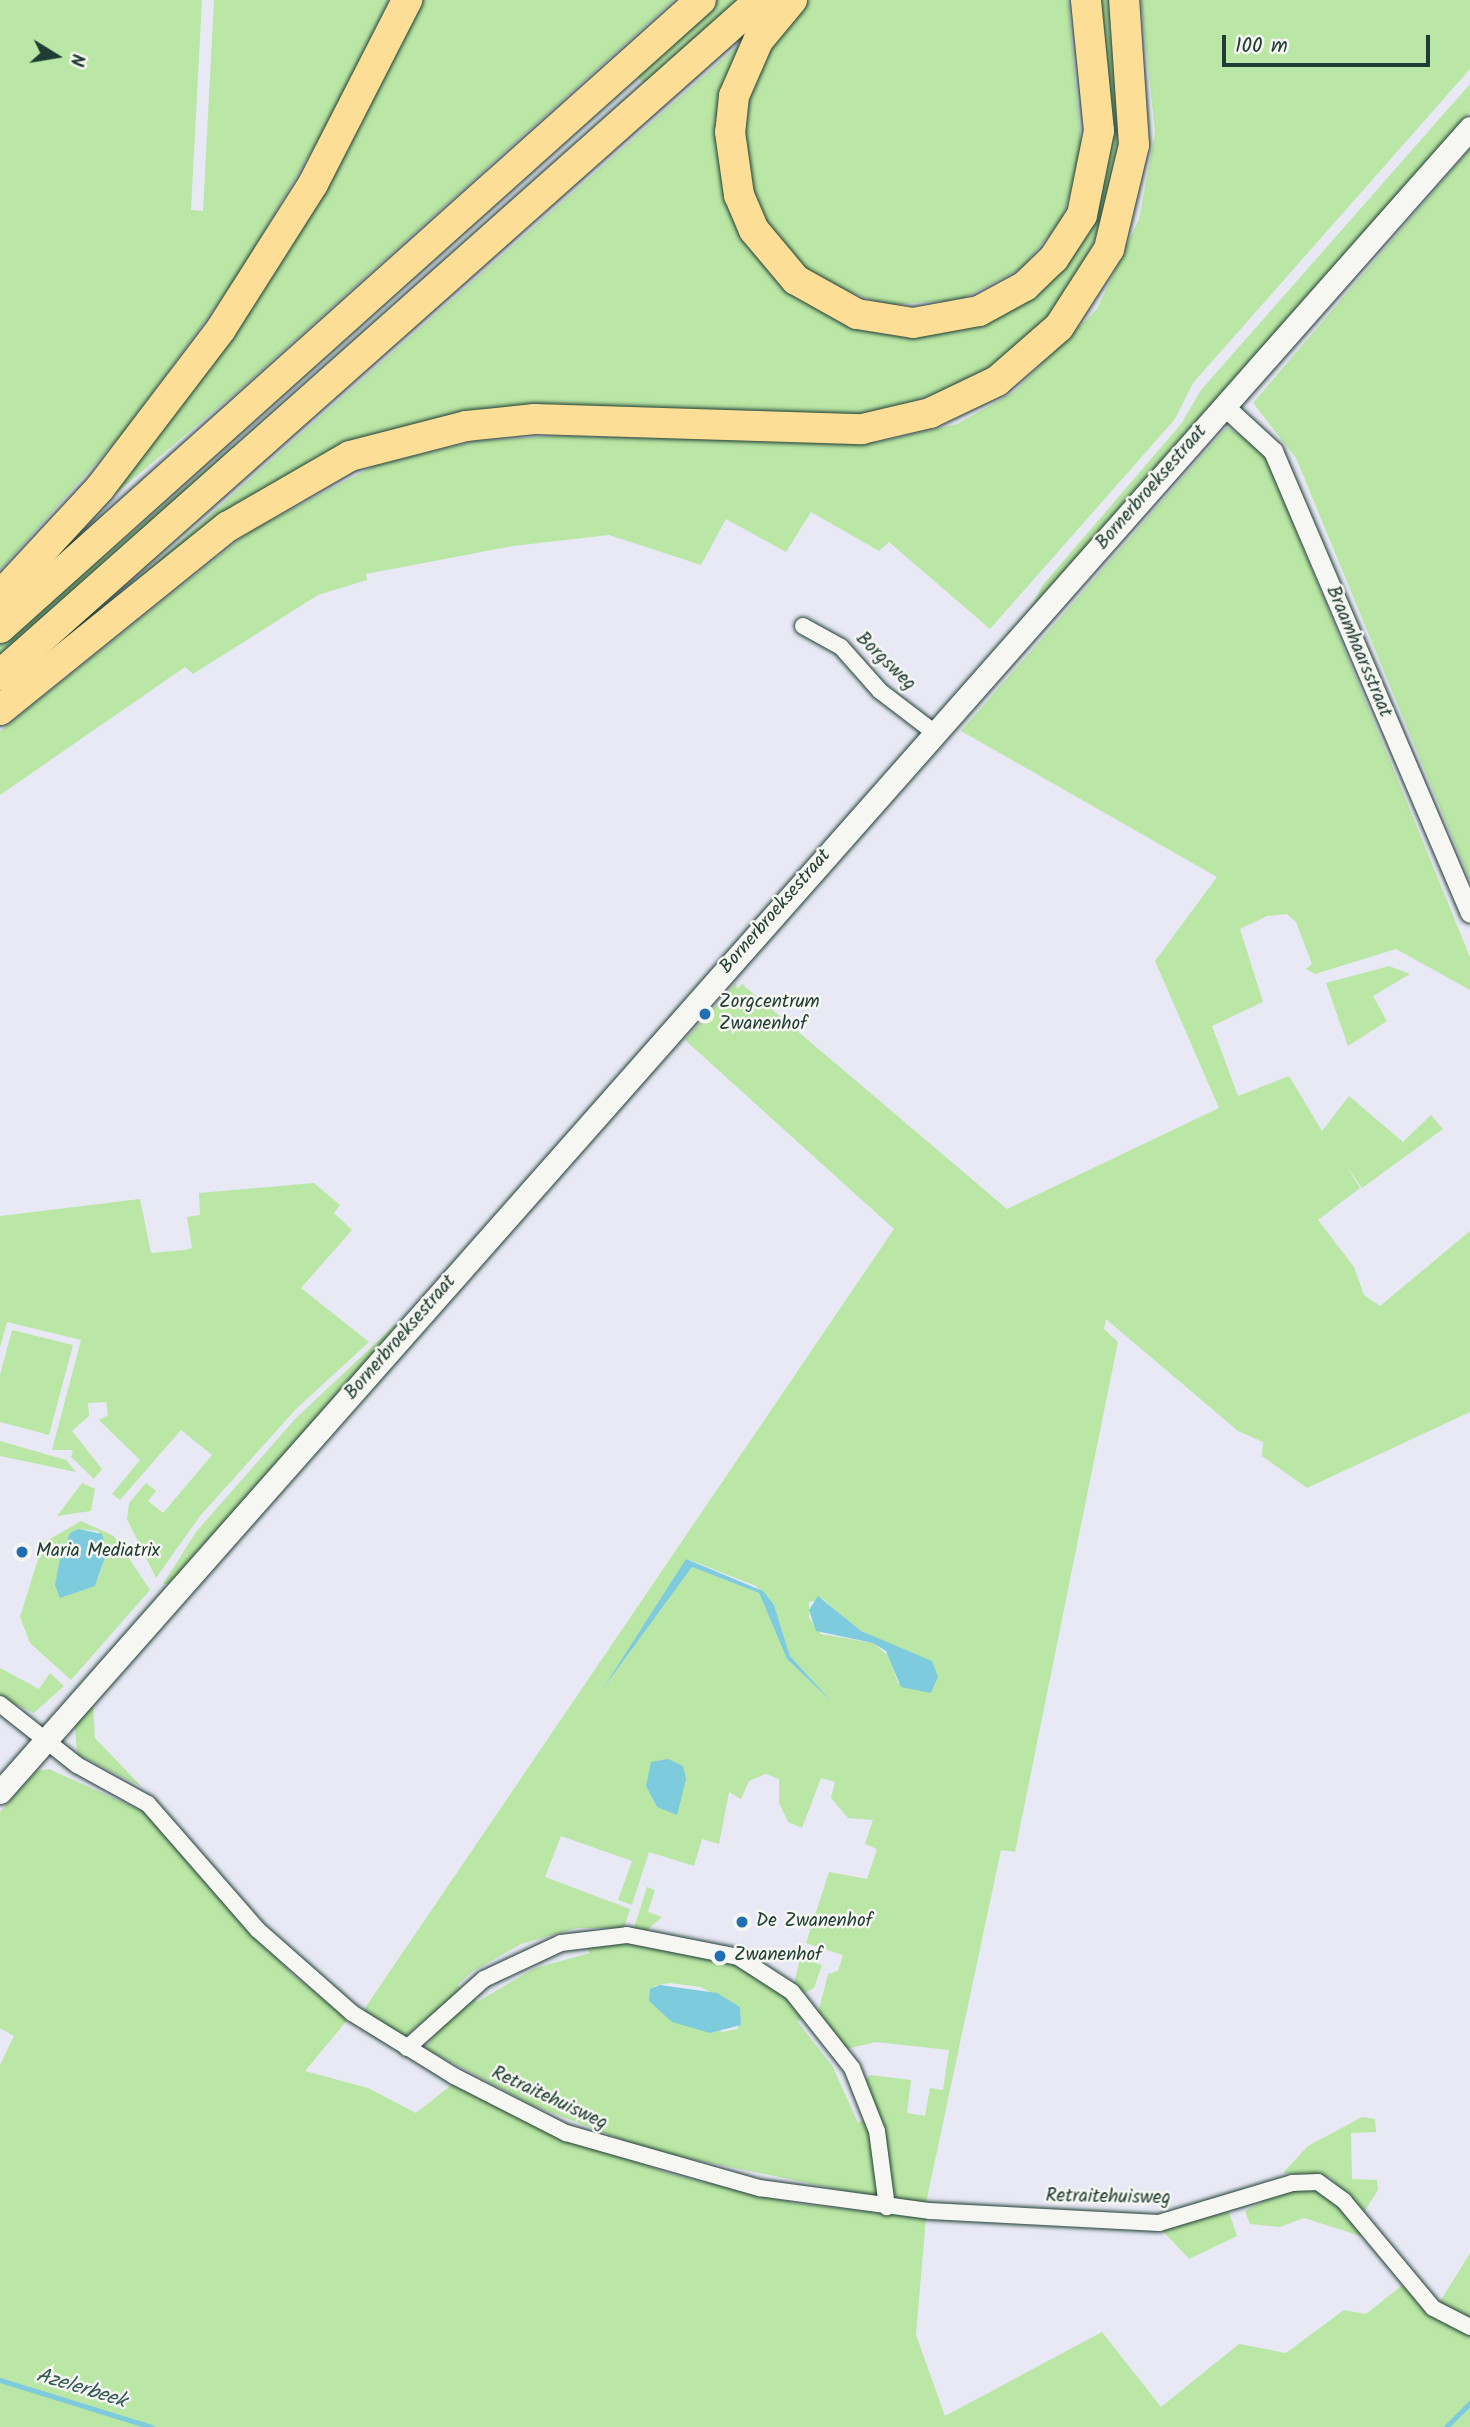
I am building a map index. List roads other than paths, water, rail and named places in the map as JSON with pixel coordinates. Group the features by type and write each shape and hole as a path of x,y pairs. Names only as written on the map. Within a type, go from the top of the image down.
{"highway":[{"path":"0,596 100,488 221,329 326,161 407,0"},
{"path":"0,628 701,0"},
{"path":"0,675 760,0"},
{"path":"792,0 758,41 734,96 730,132 739,195 754,230 796,280 857,314 913,323 979,311 1025,286 1054,258 1082,215 1100,131 1086,0"},
{"path":"0,710 227,527 350,456 454,428 535,419 862,429 930,413 997,381 1059,327 1113,237 1134,145 1124,0"}],"main road":[{"name":"Bornerbroeksestraat","path":"0,1791 1470,128"}],"street":[{"name":"Braamhaarsstraat","path":"1224,406 1273,451 1470,913"},
{"name":"Borgsweg","path":"803,625 841,647 880,691 935,733"},
{"name":"Retraitehuisweg","path":"0,1704 78,1765 142,1799 300,1972 407,2048 527,2115 625,2155 759,2188 887,2207 1159,2223 1212,2213 1292,2183 1318,2182 1343,2201 1433,2308 1470,2327"},
{"path":"407,2048 484,1979 561,1943 627,1935 738,1957 792,1992 852,2068 877,2131 887,2207"}],"water":[{"path":"79,1529 102,1534 107,1552 95,1586 60,1598 55,1585 60,1559 70,1533"},
{"path":"686,1559 763,1591 774,1605 790,1656 832,1702 787,1659 759,1593 692,1567 602,1690"},
{"path":"818,1596 861,1631 932,1661 938,1677 931,1693 901,1687 886,1651 873,1643 816,1631 809,1610"},
{"path":"668,1759 683,1766 686,1779 677,1815 657,1807 646,1786 651,1762"},
{"path":"660,1985 717,1993 740,2007 741,2025 710,2033 672,2022 649,2001 650,1989"}],"waterway":[{"name":"Azelerbeek","path":"0,2380 152,2427"},
{"name":"Azelerbeek","path":"1446,2427 1470,2403"}],"place":[{"name":"Zorgcentrum Zwanenhof","path":"705,1014"},
{"name":"Maria Mediatrix","path":"22,1552"},
{"name":"De Zwanenhof","path":"742,1922"},
{"name":"Zwanenhof","path":"720,1956"}]}
